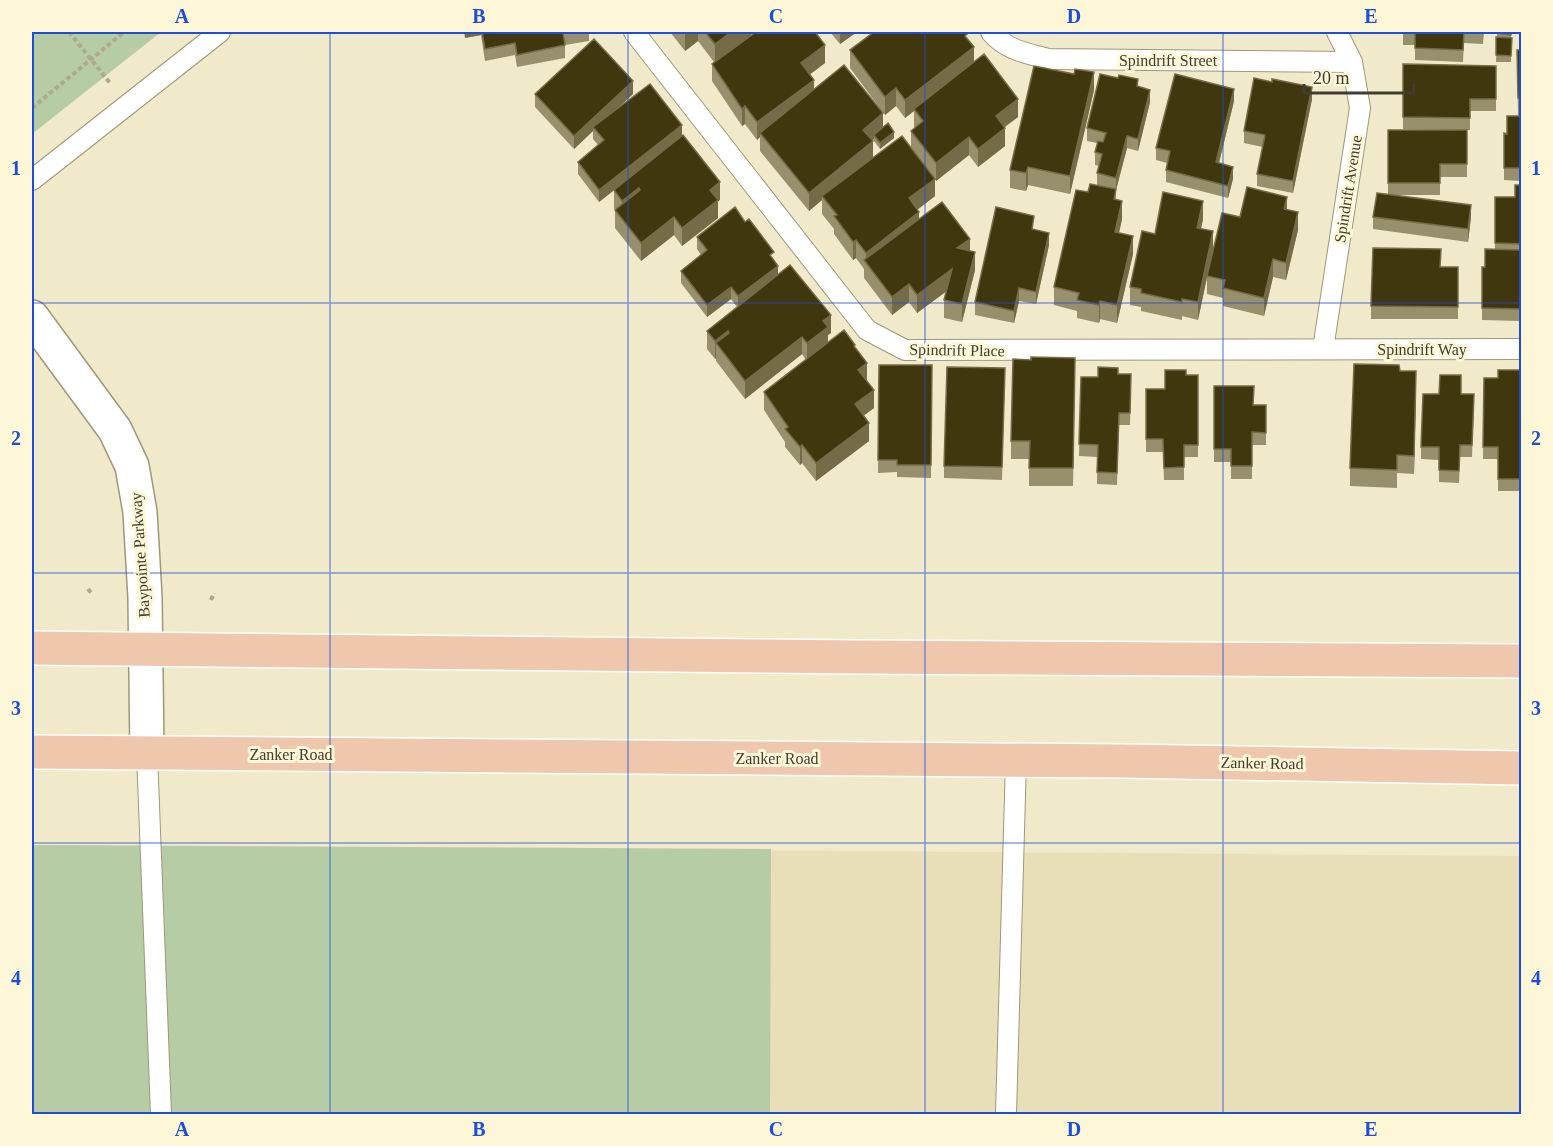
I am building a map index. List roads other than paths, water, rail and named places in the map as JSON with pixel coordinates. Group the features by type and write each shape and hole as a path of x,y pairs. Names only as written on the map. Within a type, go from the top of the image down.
{"main road":[{"name":"Baypointe Parkway","path":"32,317 115,430 132,466 140,512 145,597 147,753"},
{"path":"32,648 1521,661"},
{"name":"Zanker Road","path":"32,752 1016,760 1521,768"}],"lane":[{"path":"32,180 220,32"},
{"name":"Spindrift Place","path":"634,32 867,330 905,351 1323,349"},
{"name":"Spindrift Street","path":"992,32 1000,42 1018,51 1048,59 1352,62"},
{"name":"Spindrift Avenue","path":"1323,349 1360,108 1352,62 1337,32"},
{"name":"Spindrift Way","path":"1323,349 1521,349"},
{"path":"147,753 161,1114"},
{"path":"1006,1114 1016,760"}]}
